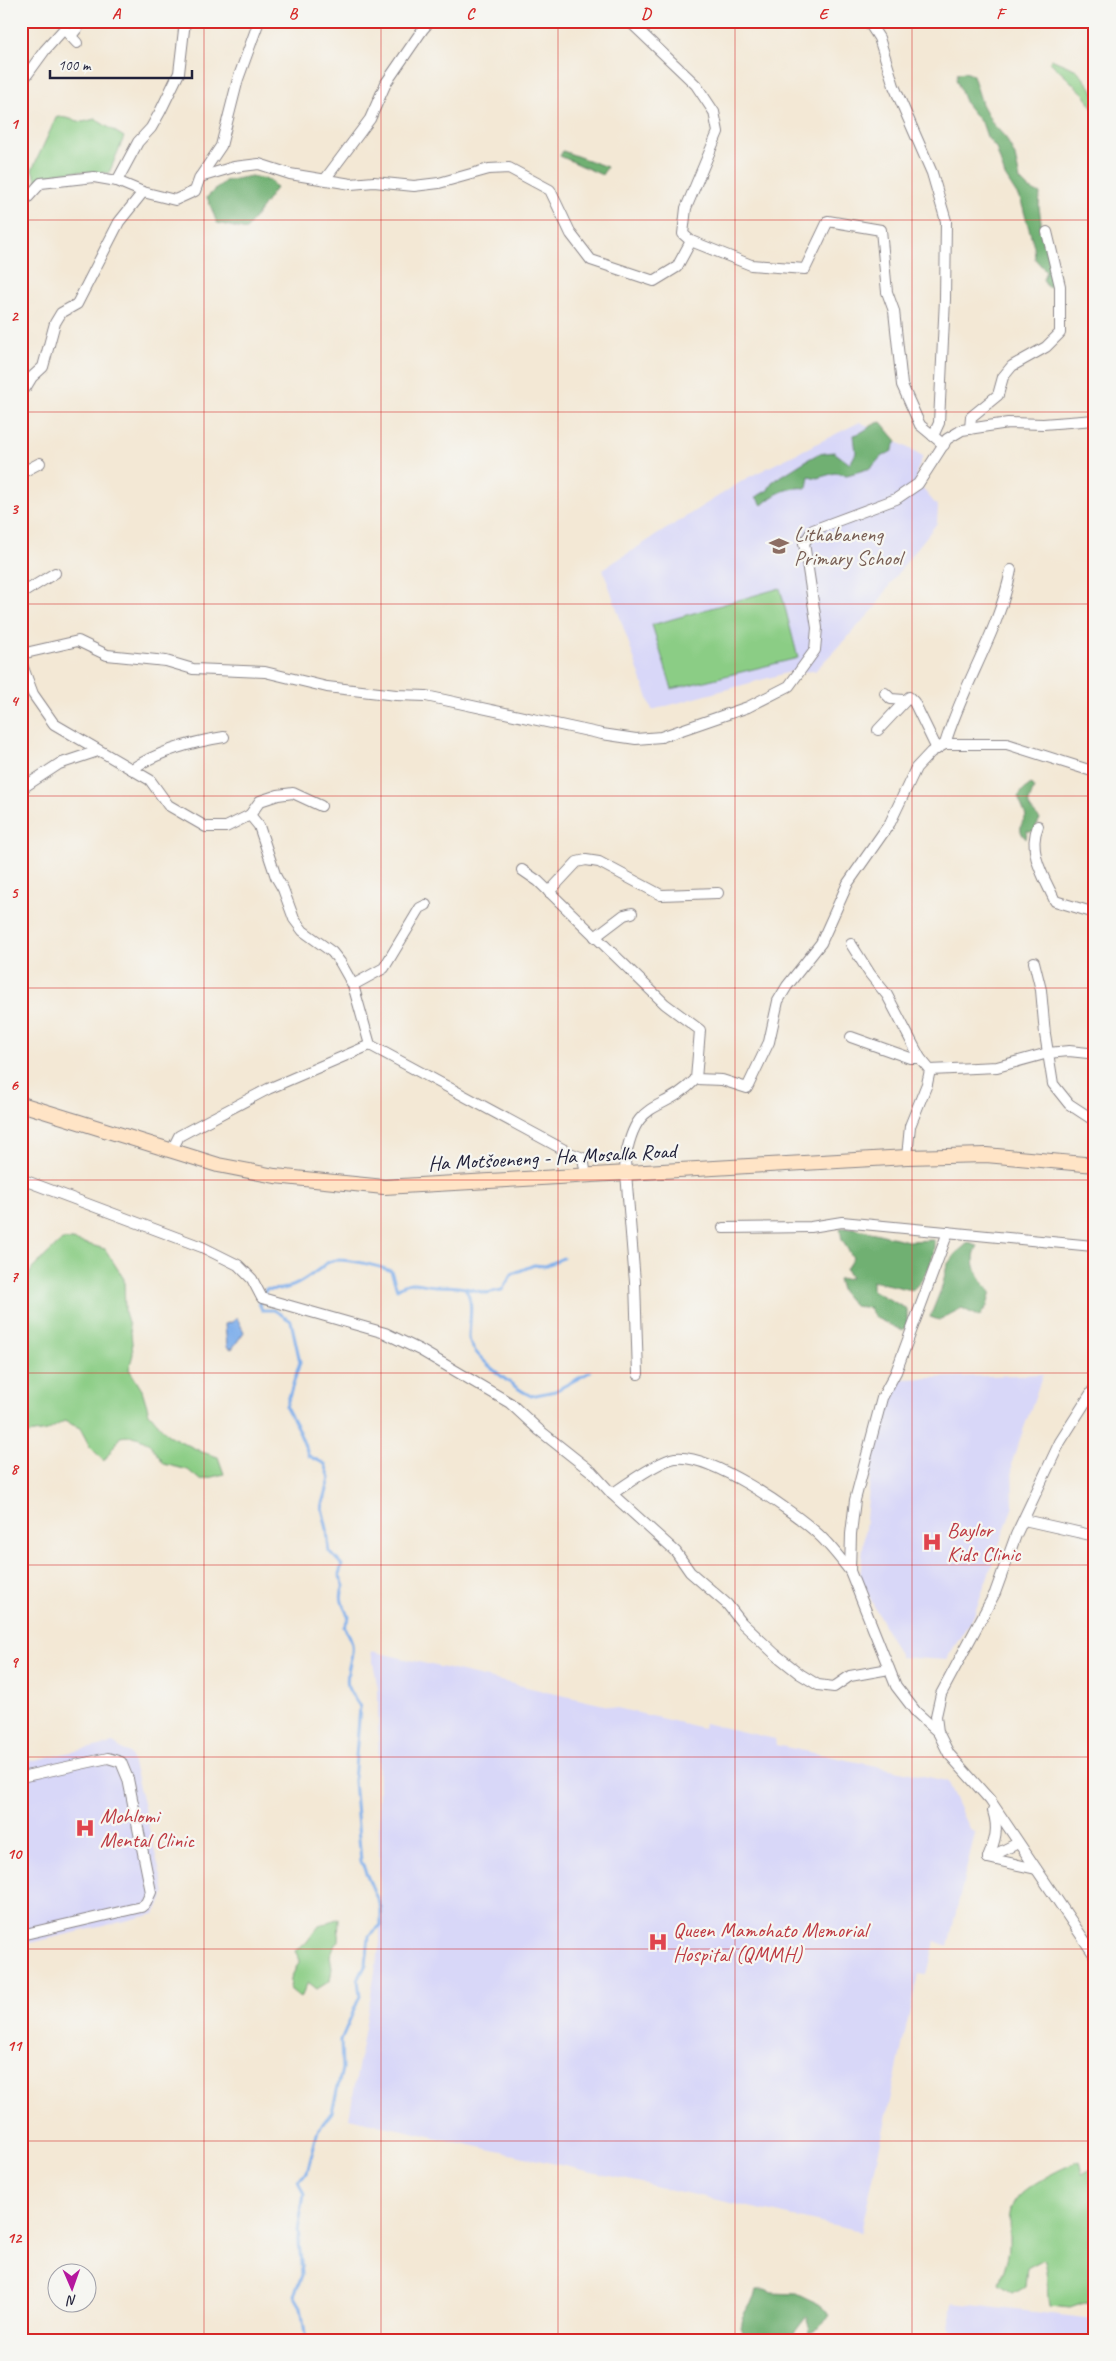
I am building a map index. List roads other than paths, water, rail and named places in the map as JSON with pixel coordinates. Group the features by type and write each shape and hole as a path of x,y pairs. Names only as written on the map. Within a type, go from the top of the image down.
{"main road":[{"name":"Ha Motšoeneng - Ha Mosalla Road","path":"21,1104 218,1165 275,1176 384,1187 907,1157 986,1155 1095,1165"}],"street":[{"path":"21,83 45,50 64,30 74,39 83,21"},
{"path":"117,180 138,142 151,128 179,73 185,21"},
{"path":"21,205 41,182 81,177 117,180 143,192 175,200 195,191 200,178 221,146 238,79 258,21"},
{"path":"326,178 370,119 386,83 430,21"},
{"path":"629,21 696,85 714,112 718,132 686,208 683,234 691,241 751,266 805,269 828,220 881,230 887,292 894,311 902,385 920,425 944,445"},
{"path":"868,21 879,38 894,86 932,173 946,221 946,299 940,408 939,423 933,436"},
{"path":"200,178 234,167 259,164 290,174 326,178 351,184 374,182 414,186 439,184 489,169 509,168 550,190 572,234 591,260 654,281 676,267 691,241"},
{"path":"26,387 32,377 43,367 55,322 61,313 77,304 119,222 143,192"},
{"path":"970,429 972,416 998,395 1003,376 1012,366 1046,347 1060,333 1060,286 1047,232"},
{"path":"21,654 78,641 107,655 166,661 193,669 265,672 327,687 396,696 426,696 602,734 636,739 661,737 748,707 788,686 815,650 817,628 804,543 813,530 896,499 918,484 948,439 962,430 1008,423 1043,424 1095,420"},
{"path":"21,473 40,463"},
{"path":"696,1078 722,1080 747,1088 769,1042 778,1001 787,986 821,942 848,883 890,823 916,768 941,746 994,630 1006,594 1011,570"},
{"path":"21,594 55,573"},
{"path":"21,662 24,678 54,724 150,780 168,805 206,827 226,827 250,815 260,801 278,795 293,793 321,806"},
{"path":"885,693 891,699 904,700 909,698 914,702 941,746"},
{"path":"878,730 904,700"},
{"path":"132,770 159,754 205,740 224,737"},
{"path":"941,746 1007,744 1095,772"},
{"path":"21,789 60,764 98,751"},
{"path":"250,815 259,826 276,877 283,889 294,919 303,931 332,952 353,985 370,1045 570,1153 583,1158 586,1175"},
{"path":"1038,826 1033,838 1034,851 1040,869 1056,901 1095,913"},
{"path":"549,892 577,862 586,860 599,862 661,895 718,893"},
{"path":"522,870 538,881 665,1004 700,1030 696,1078 683,1092 652,1106 640,1117 631,1131 628,1144 625,1161 635,1282 638,1374"},
{"path":"353,985 384,968 420,908 426,905"},
{"path":"595,937 624,915 632,913"},
{"path":"851,944 870,974 887,995 920,1058 930,1070 928,1084 910,1126 907,1157"},
{"path":"1034,962 1041,990 1053,1084 1070,1104 1095,1122"},
{"path":"851,1037 910,1058 920,1058"},
{"path":"172,1150 179,1136 201,1124 268,1089 370,1045"},
{"path":"930,1070 997,1067 1048,1053 1069,1051 1088,1053"},
{"path":"21,1179 202,1246 238,1265 252,1279 262,1298 384,1333 420,1350 510,1403 539,1430 592,1472 612,1494 676,1552 690,1572 727,1604 742,1623 800,1674 818,1684 834,1687 850,1676 889,1669"},
{"path":"723,1228 811,1227 842,1222 1093,1246"},
{"path":"850,1572 851,1534 855,1500 874,1425 882,1398 896,1372 948,1232"},
{"path":"1095,1387 1060,1442 1024,1520 995,1593 941,1694 936,1716 938,1732 949,1754 990,1800 1095,1956"},
{"path":"612,1494 674,1458 691,1459 736,1478 788,1510 818,1533 837,1553 850,1572 896,1686 916,1712 938,1732"},
{"path":"1024,1520 1095,1536"},
{"path":"21,1777 108,1758 121,1762 128,1779 151,1892 146,1903 141,1907 21,1935"},
{"path":"988,1858 996,1836 997,1824 990,1800"},
{"path":"988,1858 1018,1843"},
{"path":"988,1858 1036,1869"}],"water":[{"path":"237,1318 244,1332 232,1349 227,1347 225,1324"}],"waterway":[{"path":"465,1288 486,1293 502,1290 512,1274 534,1265 545,1266 563,1258"},
{"path":"264,1295 266,1289 288,1288 300,1283 331,1261 344,1260 370,1265 391,1271 397,1289 412,1283 465,1288 471,1306 469,1338 471,1345 495,1371 531,1396 555,1391 590,1372"},
{"path":"261,1300 259,1303 262,1310 274,1310 291,1321 300,1362 286,1407 298,1429 309,1456 325,1464 330,1478 322,1508 327,1529 329,1551 342,1565 339,1574 344,1586 341,1598 349,1617 344,1627 352,1644 347,1679 348,1687 360,1707 354,1781 361,1861 381,1908 381,1925 369,1936 366,1964 358,1980 360,1996 341,2040 342,2069 332,2112 318,2130 307,2173 298,2180 304,2195 298,2230 302,2275 294,2295 301,2307 306,2340"}],"place":[{"name":"Lithabaneng Primary School","path":"779,546"},
{"name":"Baylor Kids Clinic","path":"932,1542"},
{"name":"Mohlomi Mental Clinic","path":"85,1828"},
{"name":"Queen Mamohato Memorial Hospital (QMMH)","path":"658,1942"}]}
